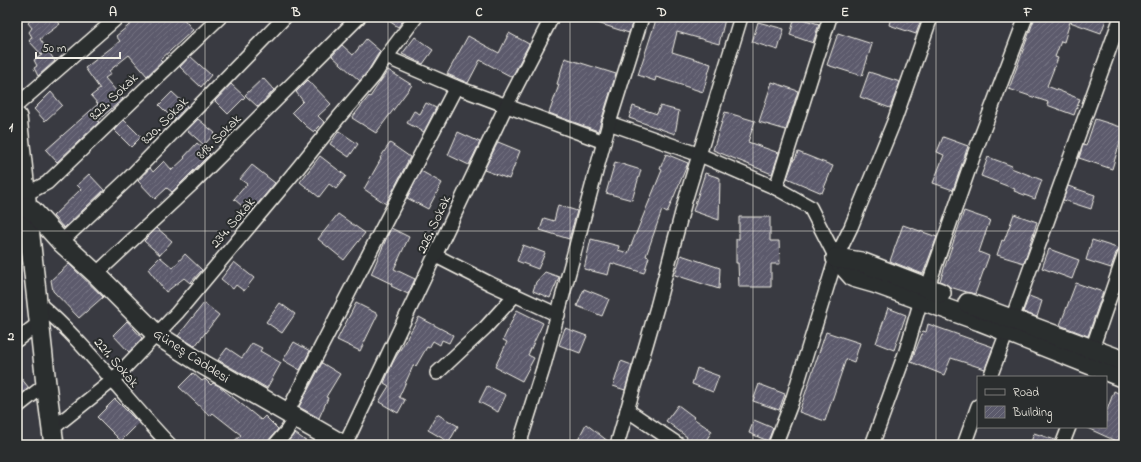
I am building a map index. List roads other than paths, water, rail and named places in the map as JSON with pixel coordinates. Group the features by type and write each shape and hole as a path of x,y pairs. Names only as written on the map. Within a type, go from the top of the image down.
{"street":[{"path":"17,105 118,17"},
{"name":"822. Sokak","path":"26,201 220,17"},
{"name":"820. Sokak","path":"61,242 129,178 285,17"},
{"name":"818. Sokak","path":"96,274 192,184 359,17"},
{"name":"234. Sokak","path":"53,437 112,381 178,313 374,76 386,57 416,17"},
{"name":"226. Sokak","path":"344,445 436,256 506,106 552,17"},
{"path":"519,445 543,369 609,124 642,17"},
{"path":"617,445 658,307 685,201 741,17"},
{"path":"776,188 830,17"},
{"path":"775,445 792,401 836,258 851,227 895,119 931,17"},
{"path":"872,445 972,160 1026,17"},
{"path":"990,376 1010,326 1120,17"},
{"path":"386,57 456,87 604,142"},
{"path":"275,445 286,432 291,416 374,244 456,87"},
{"path":"609,124 700,155 776,188 810,207 836,258"},
{"path":"18,127 53,437"},
{"name":"Güneş Caddesi","path":"26,201 61,242 96,274 157,335 204,365 344,445"},
{"path":"436,256 558,315"},
{"path":"1091,364 1124,256"},
{"path":"836,258 861,262 924,295 1010,326 1124,378"},
{"path":"437,373 485,328 515,295"},
{"name":"221. Sokak","path":"38,302 57,319 151,426 170,445"},
{"path":"17,340 40,322"},
{"path":"1091,364 1124,361"},
{"path":"17,407 46,384"},
{"path":"964,445 977,409"},
{"path":"627,410 679,445"},
{"path":"1062,445 1069,428"}]}
